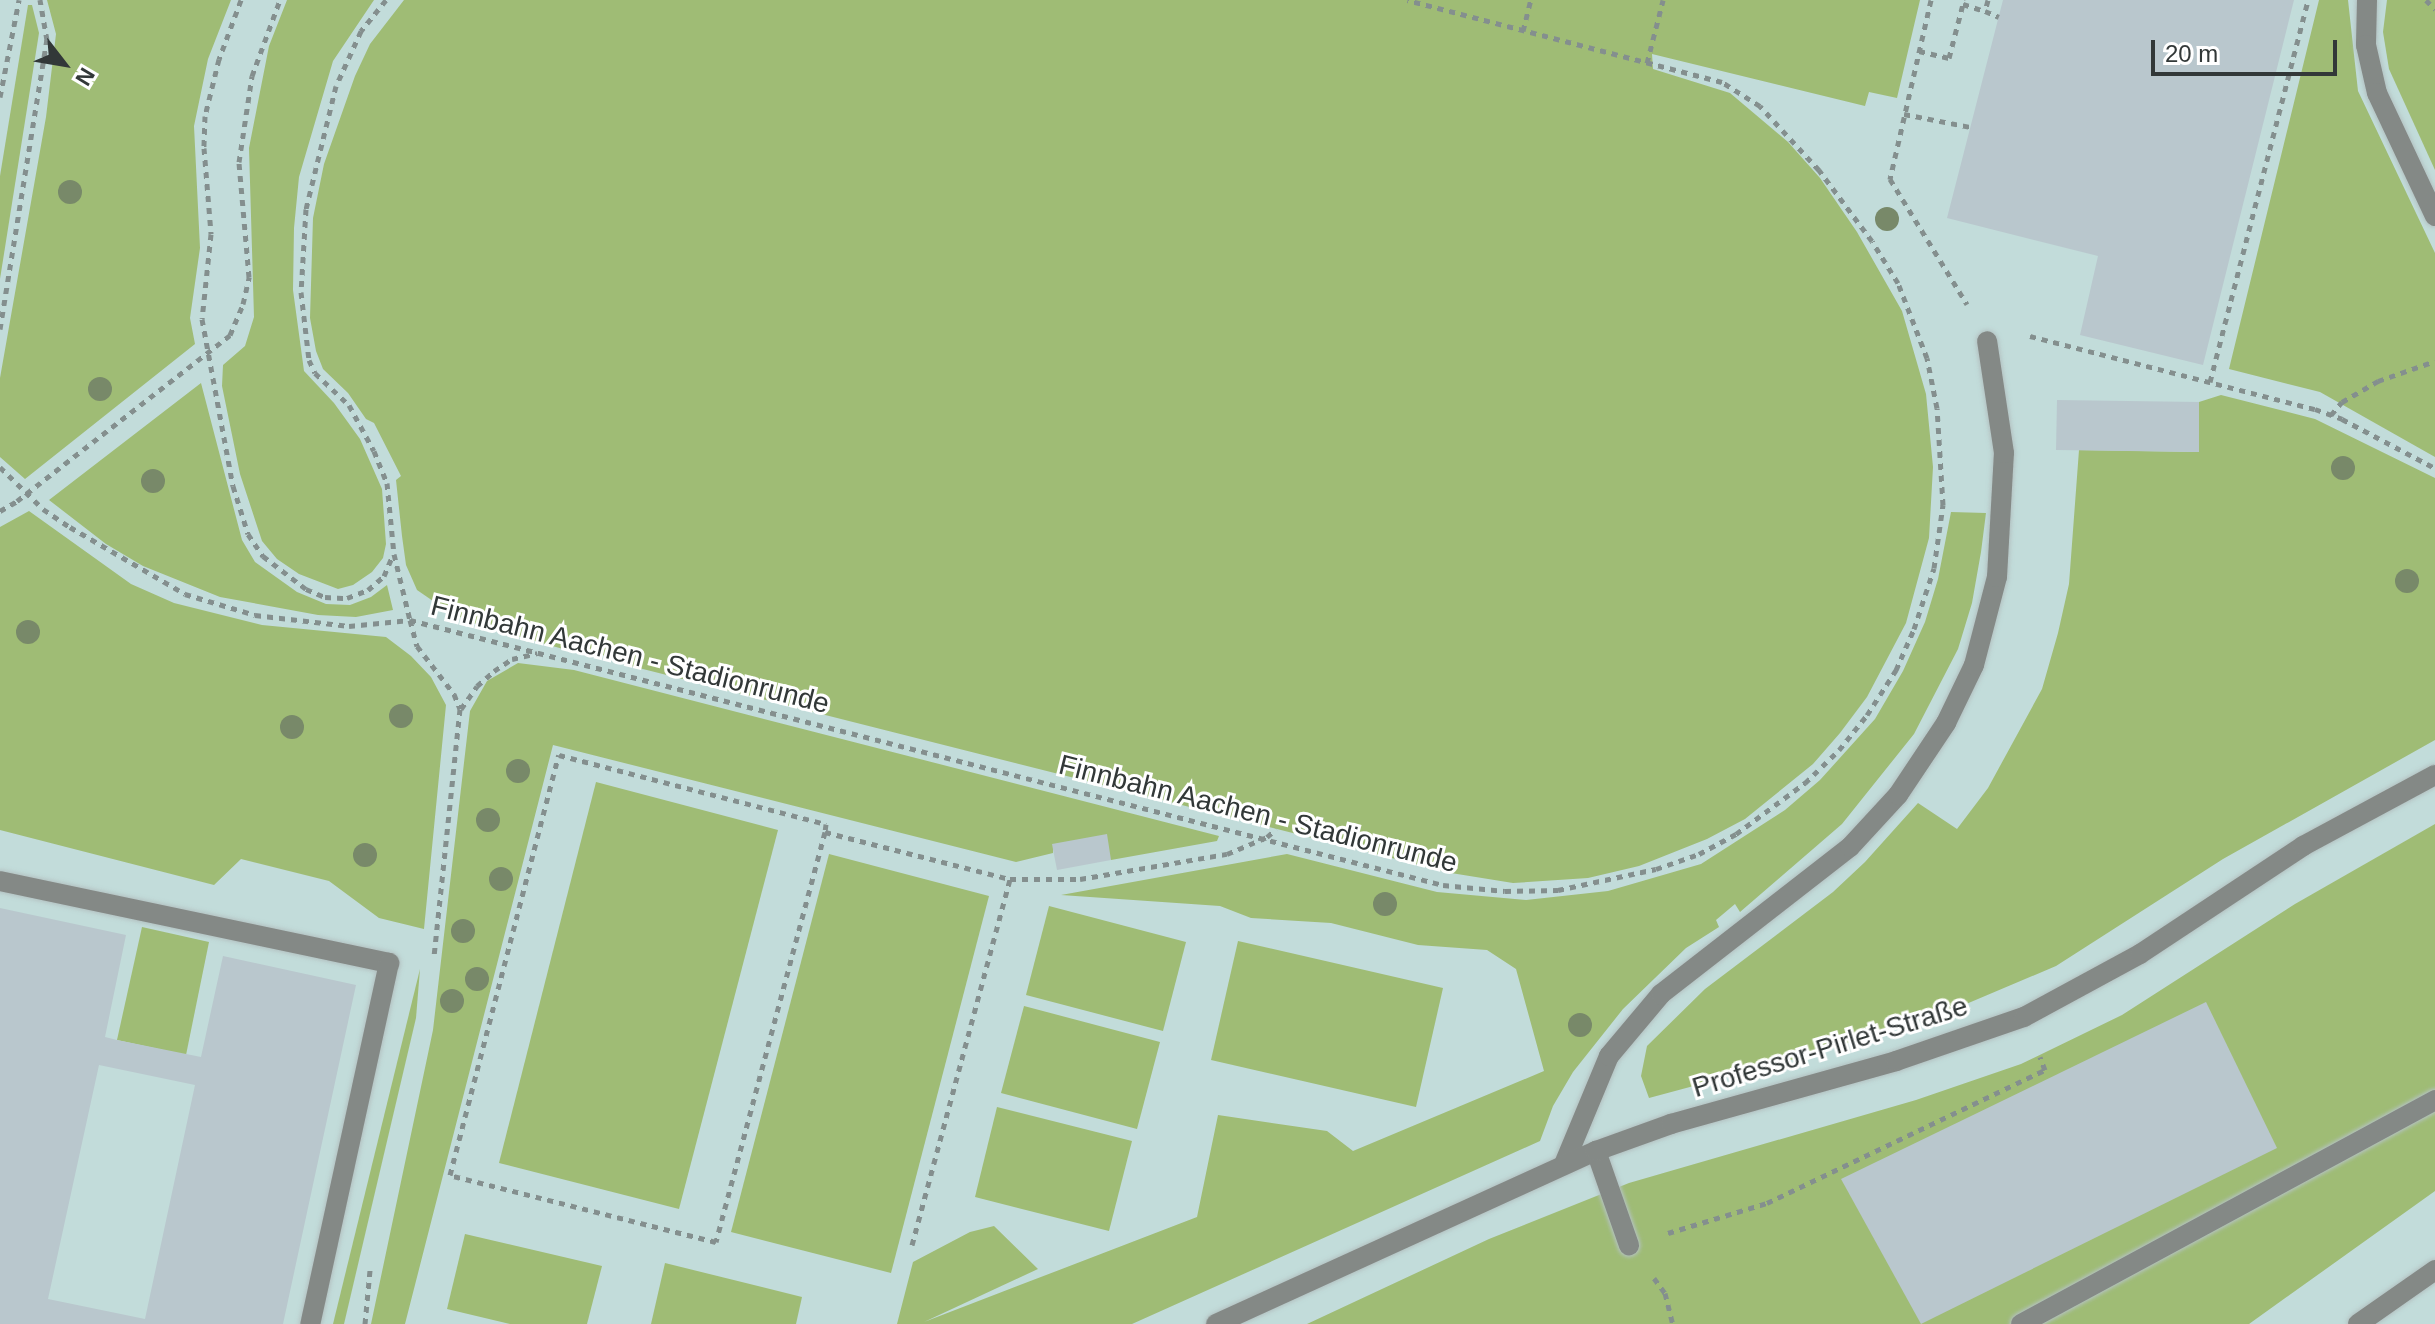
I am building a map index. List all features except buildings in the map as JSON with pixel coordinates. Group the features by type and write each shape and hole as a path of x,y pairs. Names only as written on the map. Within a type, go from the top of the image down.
{"street":[{"path":"2367,0 2366,45 2377,93 2435,216"},
{"path":"1564,1164 1609,1056 1661,994 1850,847 1898,795 1946,723 1974,665 1997,577 2004,453 1983,332"},
{"name":"Professor-Pirlet-Straße","path":"1216,1324 1596,1151 1671,1124 1896,1061 2024,1017 2140,954 2303,846 2435,775"},
{"path":"0,881 389,963 310,1324"},
{"path":"2021,1324 2435,1100"},
{"path":"1596,1151 1629,1245"},
{"path":"2358,1324 2435,1270"}],"path":[{"path":"0,97 19,0"},
{"path":"0,329 47,40 40,0"},
{"path":"241,0 219,59 205,116 205,185 211,234 202,319 233,486 248,534 263,556 306,589 325,597 347,598 368,590 384,576 394,554"},
{"path":"0,511 230,335 243,304 249,277 239,162 252,76 280,0"},
{"name":"Finnbahn Aachen - Stadionrunde","path":"386,0 361,31 336,86 306,209 301,292 309,360 315,373 354,413 387,483 394,554 410,620 1267,837 1443,885 1505,891 1558,890 1656,869 1699,854 1781,803 1839,750 1896,670 1914,629 1934,568 1943,505 1937,408 1915,321 1898,283 1872,241 1819,170 1760,106 1722,82 1407,0"},
{"path":"1523,31 1531,0"},
{"path":"1647,63 1663,0"},
{"path":"1931,0 1890,179 1983,332 2210,382 2331,415 2435,468"},
{"path":"1985,11 1988,0"},
{"path":"2210,382 2308,0"},
{"path":"2426,0 2435,9"},
{"path":"1919,51 1949,58 1964,2 1999,17"},
{"path":"1904,114 1970,127"},
{"path":"2331,415 2342,402 2378,381 2435,361"},
{"path":"0,467 26,494 70,527 185,594 255,615 349,626 410,620"},
{"path":"460,709 477,686 494,671 512,659 539,652"},
{"path":"559,755 826,824 825,832 716,1242 450,1175 559,755"},
{"path":"825,832 1010,879 1080,879 1227,854 1267,837 1276,829"},
{"path":"912,1245 1010,879"},
{"path":"1629,1245 1767,1203 2034,1075"},
{"path":"365,1324 370,1269"}],"shaded area":[{"path":"0,0 2435,0 2435,1324 0,1324"}],"green space":[{"path":"47,0 231,0 208,59 194,126 200,248 190,318 195,344 25,479 0,457 0,378 46,117 56,34"},
{"path":"287,0 374,0 333,61 299,177 294,228 293,290 304,371 334,403 360,439 382,489 386,544 383,558 372,572 353,585 338,589 299,574 277,559 262,541 240,474 222,386 223,365 245,346 254,317 249,148 269,46"},
{"path":"404,0 1920,0 1897,98 1869,92 1865,106 1652,54 1653,69 1730,93 1788,142 1820,178 1857,232 1902,311 1926,394 1933,467 1929,538 1906,623 1867,697 1840,733 1813,764 1745,819 1707,839 1639,866 1588,878 1513,883 1451,873 627,665 585,648 585,655 480,626 449,612 417,590 406,565 396,480 401,476 374,423 366,419 348,393 323,369 310,318 313,218 324,164 355,76 370,44"},
{"path":"2319,0 2348,0 2358,91 2435,253 2435,457 2320,392 2229,369"},
{"path":"2387,0 2435,0 2435,170 2389,69 2383,32"},
{"path":"28,5 32,5 39,33 0,279 0,176"},
{"path":"201,383 242,540 255,562 297,592 326,604 350,605 371,597 387,585 393,610 356,617 318,615 220,597 143,566 106,544 49,500"},
{"path":"2221,395 2315,419 2435,478 2435,740 2223,859 2056,966 1952,1010 1809,1055 1649,1098 1641,1076 1647,1046 1705,989 1833,892 1865,862 1918,803 1957,829 1988,788 2042,689 2058,633 2069,584 2079,450 2198,452 2199,402"},
{"path":"29,511 131,584 174,603 262,625 386,637 411,656 431,677 446,705 424,929 379,918 329,881 241,859 214,885 0,830 0,527"},
{"path":"1951,512 1986,513 1981,552 1972,603 1958,649 1914,734 1842,824 1740,912 1735,904 1716,920 1719,927 1686,948 1623,1009 1573,1072 1553,1106 1540,1141 1132,1324 897,1324 913,1262 970,1232 994,1226 1038,1269 924,1322 1197,1217 1218,1115 1327,1131 1353,1151 1544,1071 1516,969 1487,950 1418,945 1331,923 1251,918 1220,906 1061,895 1287,854 1437,892 1526,900 1608,891 1701,864 1785,810 1820,780 1875,719 1903,671 1925,622 1938,579"},
{"path":"518,663 574,670 1219,836 1217,841 1111,860 1053,845 1053,853 1016,862 553,745 405,1324 371,1324 433,1030 470,711 487,681"},
{"path":"596,782 778,830 679,1209 499,1163"},
{"path":"2435,824 2435,1191 2249,1324 1307,1324 1489,1239 1629,1183 1916,1100 2021,1064 2122,1015 2295,904"},
{"path":"829,854 989,896 891,1273 731,1232"},
{"path":"1049,906 1186,942 1163,1031 1026,995"},
{"path":"142,927 209,942 186,1055 117,1040"},
{"path":"1238,941 1443,988 1416,1107 1211,1060"},
{"path":"420,969 416,1018 344,1324 333,1324"},
{"path":"1024,1006 1160,1042 1137,1129 1001,1093"},
{"path":"997,1107 1132,1141 1109,1231 975,1197"},
{"path":"465,1234 602,1266 587,1324 510,1324 447,1309"},
{"path":"665,1263 802,1297 796,1324 651,1324"}]}
